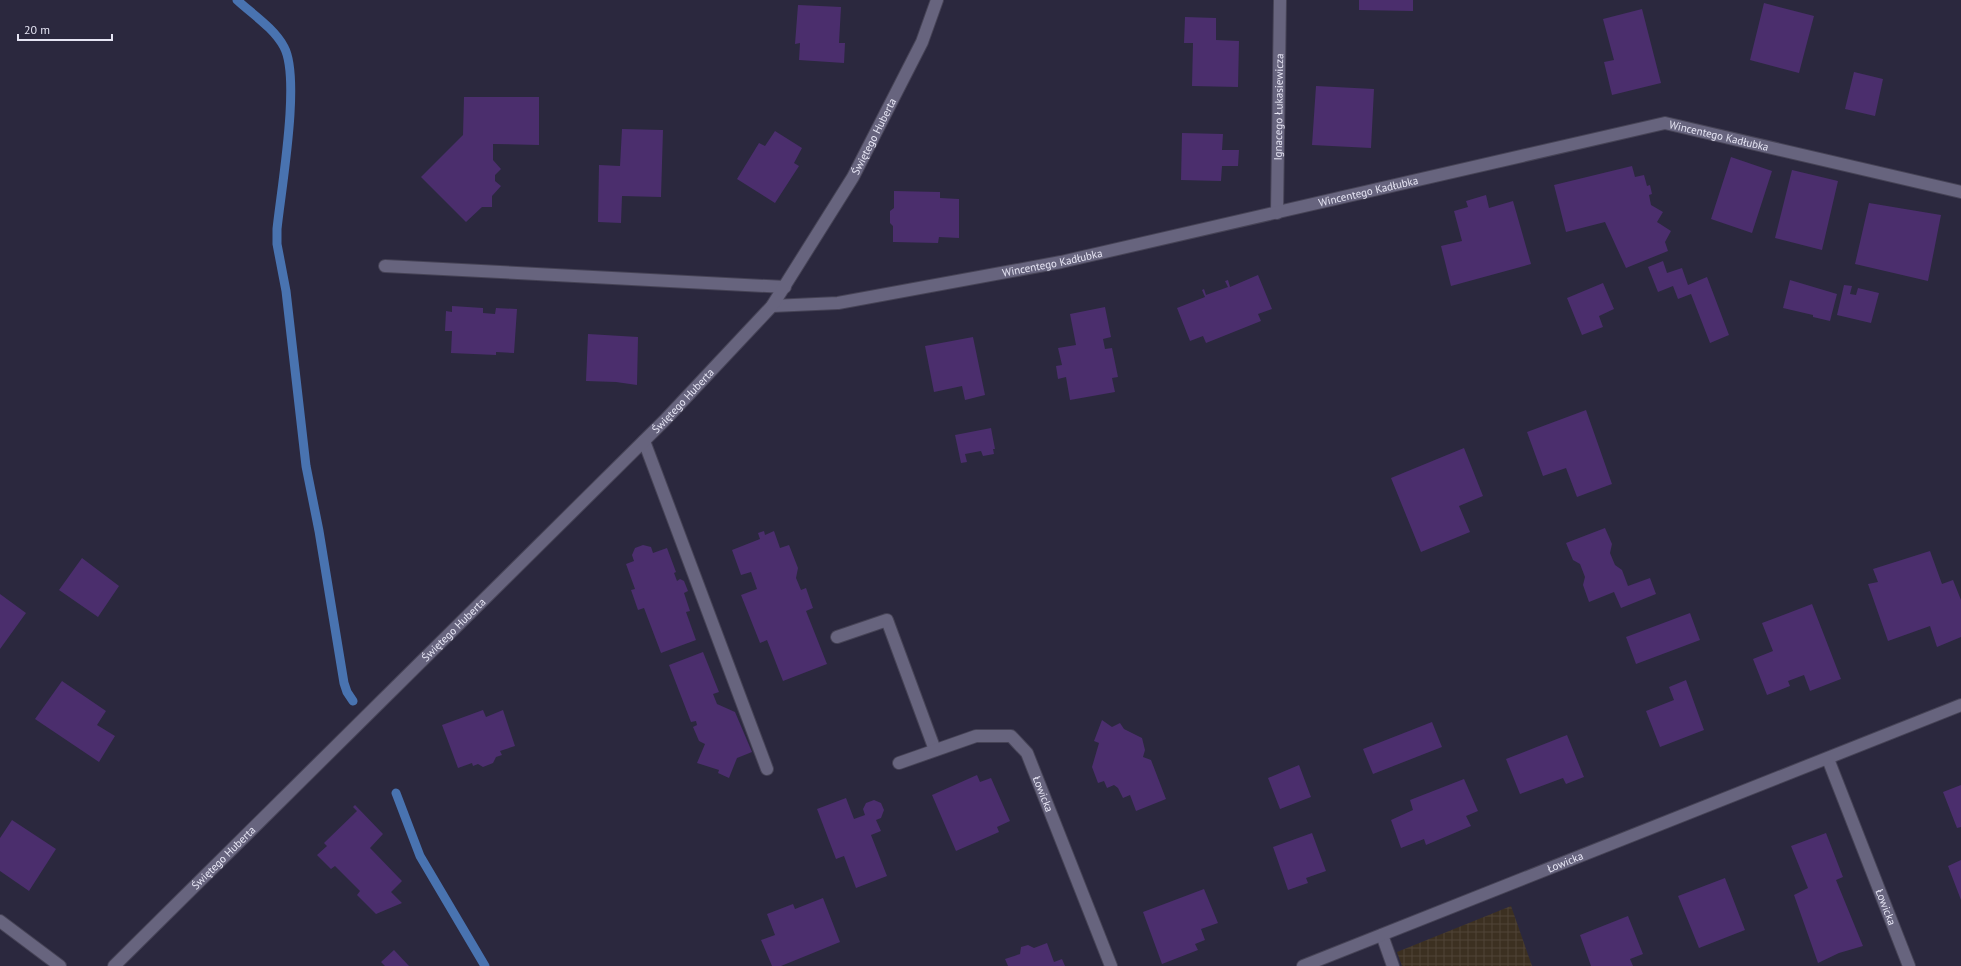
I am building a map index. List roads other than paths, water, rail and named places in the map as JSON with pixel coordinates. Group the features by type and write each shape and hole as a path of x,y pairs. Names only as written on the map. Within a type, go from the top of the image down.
{"street":[{"name":"Świętego Huberta","path":"114,966 644,441 772,306 853,177 922,42 936,0"},
{"name":"Ignacego Łukasiewicza","path":"1277,213 1280,0"},
{"name":"Wincentego Kadłubka","path":"772,306 838,303 1061,262 1665,124 1961,192"},
{"path":"385,266 785,287"},
{"path":"644,441 768,768"},
{"path":"837,637 886,620 935,750"},
{"name":"Łowicka","path":"1303,966 1961,705"},
{"name":"Łowicka","path":"900,763 976,736 1011,736 1028,753 1111,966"},
{"name":"Łowicka","path":"1828,759 1909,966"},
{"path":"0,921 60,966"},
{"path":"1382,935 1393,966"}],"waterway":[{"path":"237,0 275,34 284,47 289,62 291,83 290,108 277,229 277,244 286,291 306,466 319,531 344,683 347,692 353,701"},
{"path":"396,793 420,856 485,966"}]}
